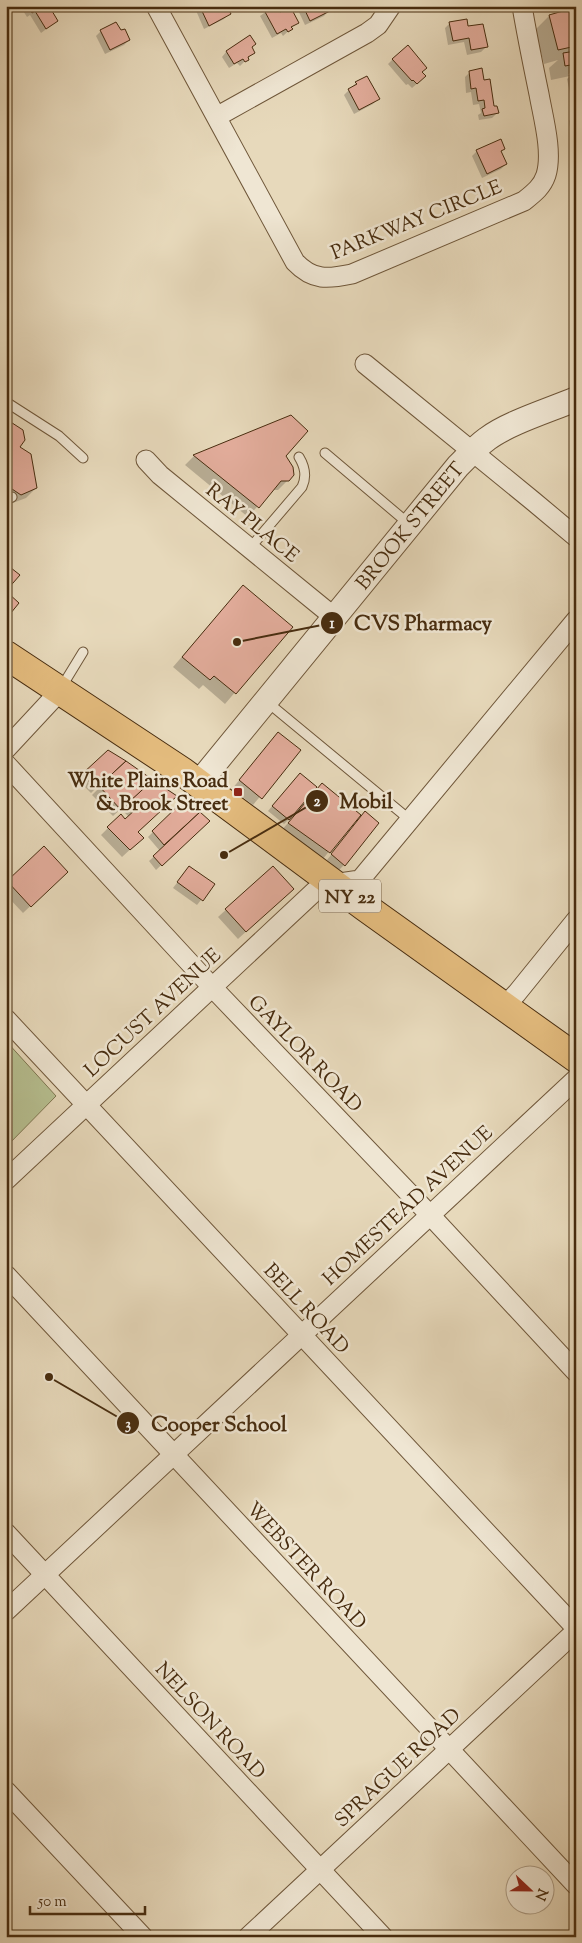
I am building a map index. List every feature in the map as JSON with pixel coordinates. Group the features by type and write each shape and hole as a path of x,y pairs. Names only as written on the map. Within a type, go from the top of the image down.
{"main road":[{"name":"NY 22","path":"7,656 127,734 198,784 333,884 576,1058"}],"street":[{"name":"PARKWAY CIRCLE","path":"156,6 218,116 295,262 304,270 321,278 352,274 524,201 541,186 546,174 548,160 546,128 522,6"},
{"path":"218,116 368,33 378,25 391,6"},
{"path":"365,364 576,537"},
{"name":"BROOK STREET","path":"198,784 472,452 487,439 501,431 576,399"},
{"name":"RAY PLACE","path":"146,460 334,617"},
{"name":"LOCUST AVENUE","path":"6,1180 315,891 333,884 360,880 576,620"},
{"path":"6,749 60,691"},
{"name":"GAYLOR ROAD","path":"6,764 212,987 430,1215 576,1372"},
{"path":"504,1007 576,920"},
{"name":"BELL ROAD","path":"6,1019 576,1630"},
{"name":"HOMESTEAD AVENUE","path":"6,1612 576,1078"},
{"name":"WEBSTER ROAD","path":"6,1276 576,1885"},
{"name":"NELSON ROAD","path":"6,1533 383,1937"},
{"name":"SPRAGUE ROAD","path":"248,1937 576,1630"},
{"path":"6,1791 143,1937"}],"lane":[{"path":"6,402 59,436 83,458"},
{"path":"325,453 410,525"},
{"path":"250,548 302,487 305,480 305,471 299,457"},
{"path":"60,691 83,652"},
{"path":"266,700 410,820"}],"green space":[{"path":"6,1041 56,1096 6,1147"}],"building":[{"path":"28,6 49,6 58,21 46,29 35,11 32,13"},
{"path":"202,6 227,6 231,14 209,26 201,9 203,8"},
{"path":"277,6 280,12 290,6 299,23 291,27 293,29 288,32 286,29 277,34 264,10"},
{"path":"303,6 328,6 330,11 310,21"},
{"path":"570,9 576,30 576,46 558,50 549,15"},
{"path":"467,19 468,26 483,24 488,47 471,50 469,38 453,41 449,22"},
{"path":"116,22 121,30 125,29 130,40 110,50 100,30"},
{"path":"250,35 256,44 252,47 255,53 248,57 249,60 245,62 243,59 234,64 226,51"},
{"path":"408,45 427,68 422,72 426,76 417,84 392,59"},
{"path":"576,51 576,64 565,66 563,53"},
{"path":"482,68 484,80 490,79 494,106 497,106 499,113 484,116 482,109 485,108 484,100 478,101 476,88 471,89 469,71"},
{"path":"576,72 576,94 572,73"},
{"path":"367,76 380,99 359,110 348,89 357,84 355,82"},
{"path":"501,139 505,149 501,151 507,164 487,174 476,150"},
{"path":"291,415 308,431 286,456 293,467 294,475 289,481 281,481 259,508 193,455"},
{"path":"6,419 23,430 25,440 20,447 31,454 37,488 21,495 6,485"},
{"path":"6,564 20,575 6,591"},
{"path":"243,585 293,627 236,694 214,676 210,680 182,657"},
{"path":"8,593 19,603 6,619 6,595"},
{"path":"278,732 301,750 262,799 239,780"},
{"path":"108,750 126,761 96,789 82,774"},
{"path":"126,761 153,780 121,810 99,786"},
{"path":"300,773 317,787 289,820 272,806"},
{"path":"153,780 177,796 138,832 144,838 130,850 107,827 121,814 125,819 136,809 129,802"},
{"path":"322,783 361,815 330,853 288,823"},
{"path":"183,801 200,812 164,845 152,831"},
{"path":"365,811 379,823 345,866 331,854"},
{"path":"200,812 210,821 162,866 153,856"},
{"path":"44,846 68,872 31,907 7,881"},
{"path":"189,866 215,884 203,901 177,882"},
{"path":"273,866 294,889 246,932 225,909"}],"place":[{"name":"CVS Pharmacy","path":"237,642"},
{"name":"White Plains Road & Brook Street","path":"238,792"},
{"name":"Mobil","path":"224,855"},
{"name":"Cooper School","path":"49,1377"}]}
